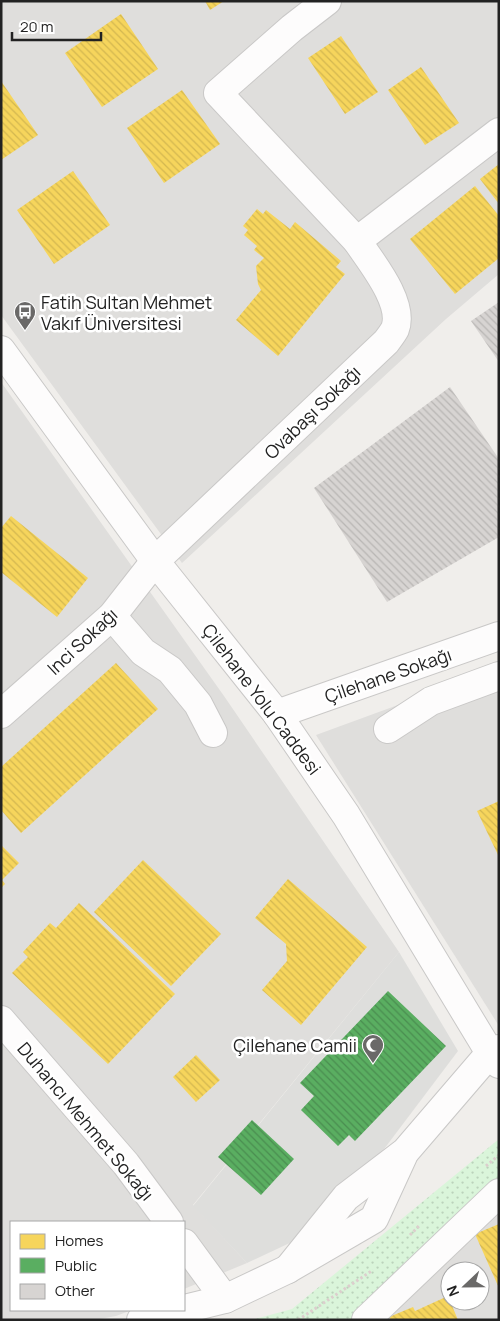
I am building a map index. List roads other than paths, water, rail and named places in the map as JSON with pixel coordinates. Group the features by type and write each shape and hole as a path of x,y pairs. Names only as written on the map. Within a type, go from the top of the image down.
{"street":[{"name":"Ovabaşı Sokağı","path":"155,561 386,342 395,329 397,314 394,299 357,241 218,93 292,28 327,1"},
{"path":"357,241 499,132"},
{"name":"Çilehane Yolu Caddesi","path":"6,368 155,561 277,714 346,815 496,1056"},
{"name":"Inci Sokağı","path":"1,714 112,616 155,561"},
{"path":"112,616 143,652 170,670 198,704 213,734"},
{"name":"Çilehane Sokağı","path":"277,714 499,636"},
{"path":"388,730 431,701 499,676"},
{"name":"Duhancı Mehmet Sokağı","path":"1,1020 126,1164 168,1221"},
{"path":"185,1308 225,1299 288,1269 374,1219 406,1152 496,1056"},
{"path":"366,1320 499,1193"},
{"path":"185,1244 225,1299"},
{"path":"141,1320 175,1311"}],"place":[{"name":"Fatih Sultan Mehmet Vakıf Üniversitesi","path":"25,331"},
{"name":"Çilehane Camii","path":"373,1064"}]}
